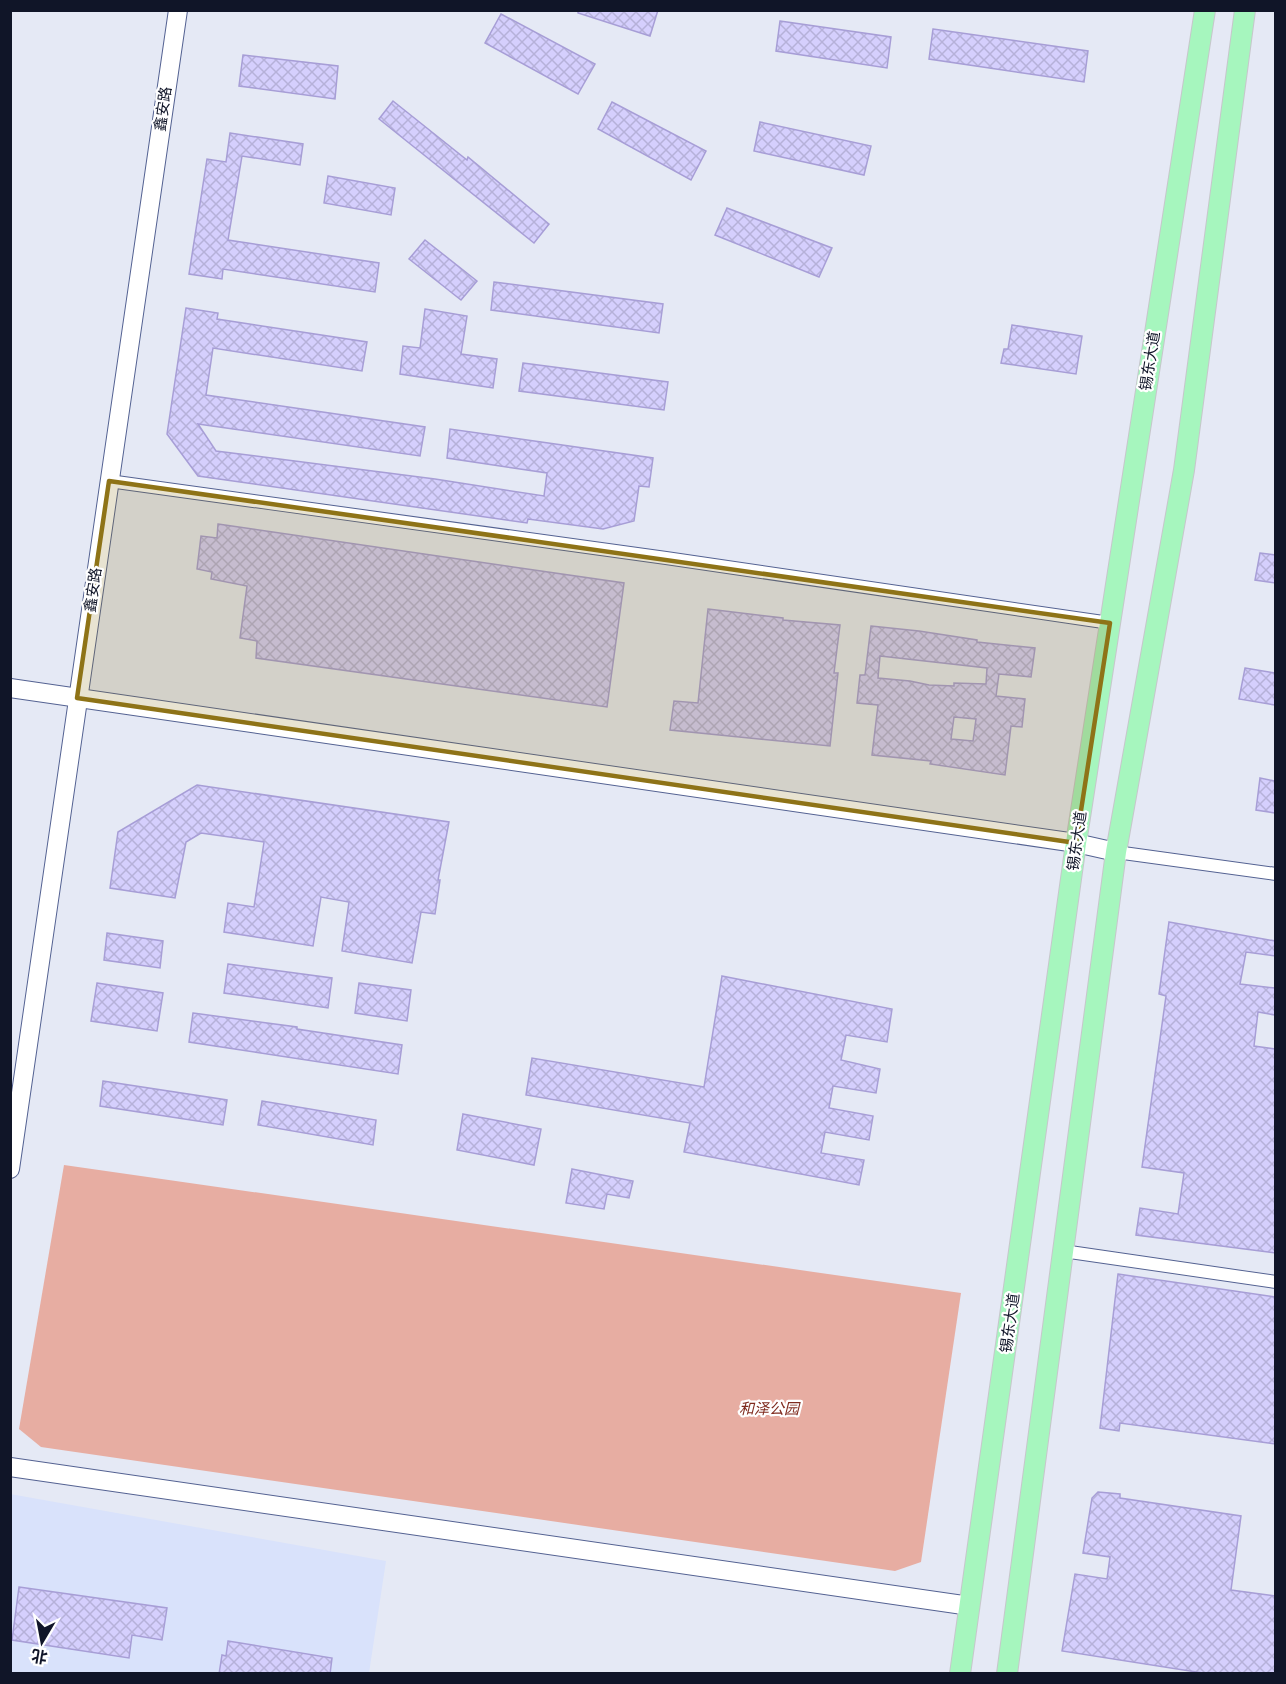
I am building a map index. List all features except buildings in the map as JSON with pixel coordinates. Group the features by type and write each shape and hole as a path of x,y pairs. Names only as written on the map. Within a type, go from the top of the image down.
{"main road":[{"name":"锡东大道","path":"960,1674 1076,843 1205,10"},
{"path":"1007,1674 1116,852 1184,470 1245,10"}],"street":[{"name":"鑫安路","path":"10,1169 178,10"},
{"path":"109,481 690,561 1110,623"},
{"path":"10,688 1275,874"},
{"path":"1063,1251 1275,1282"},
{"path":"10,1467 970,1606"}],"highlighted area":[{"path":"109,481 1110,623 1076,843 77,698"}],"shaded area":[{"path":"10,1494 386,1561 369,1673 11,1673"}],"green space":[{"name":"和泽公园","path":"64,1165 961,1293 921,1562 895,1571 41,1447 19,1429"}]}
